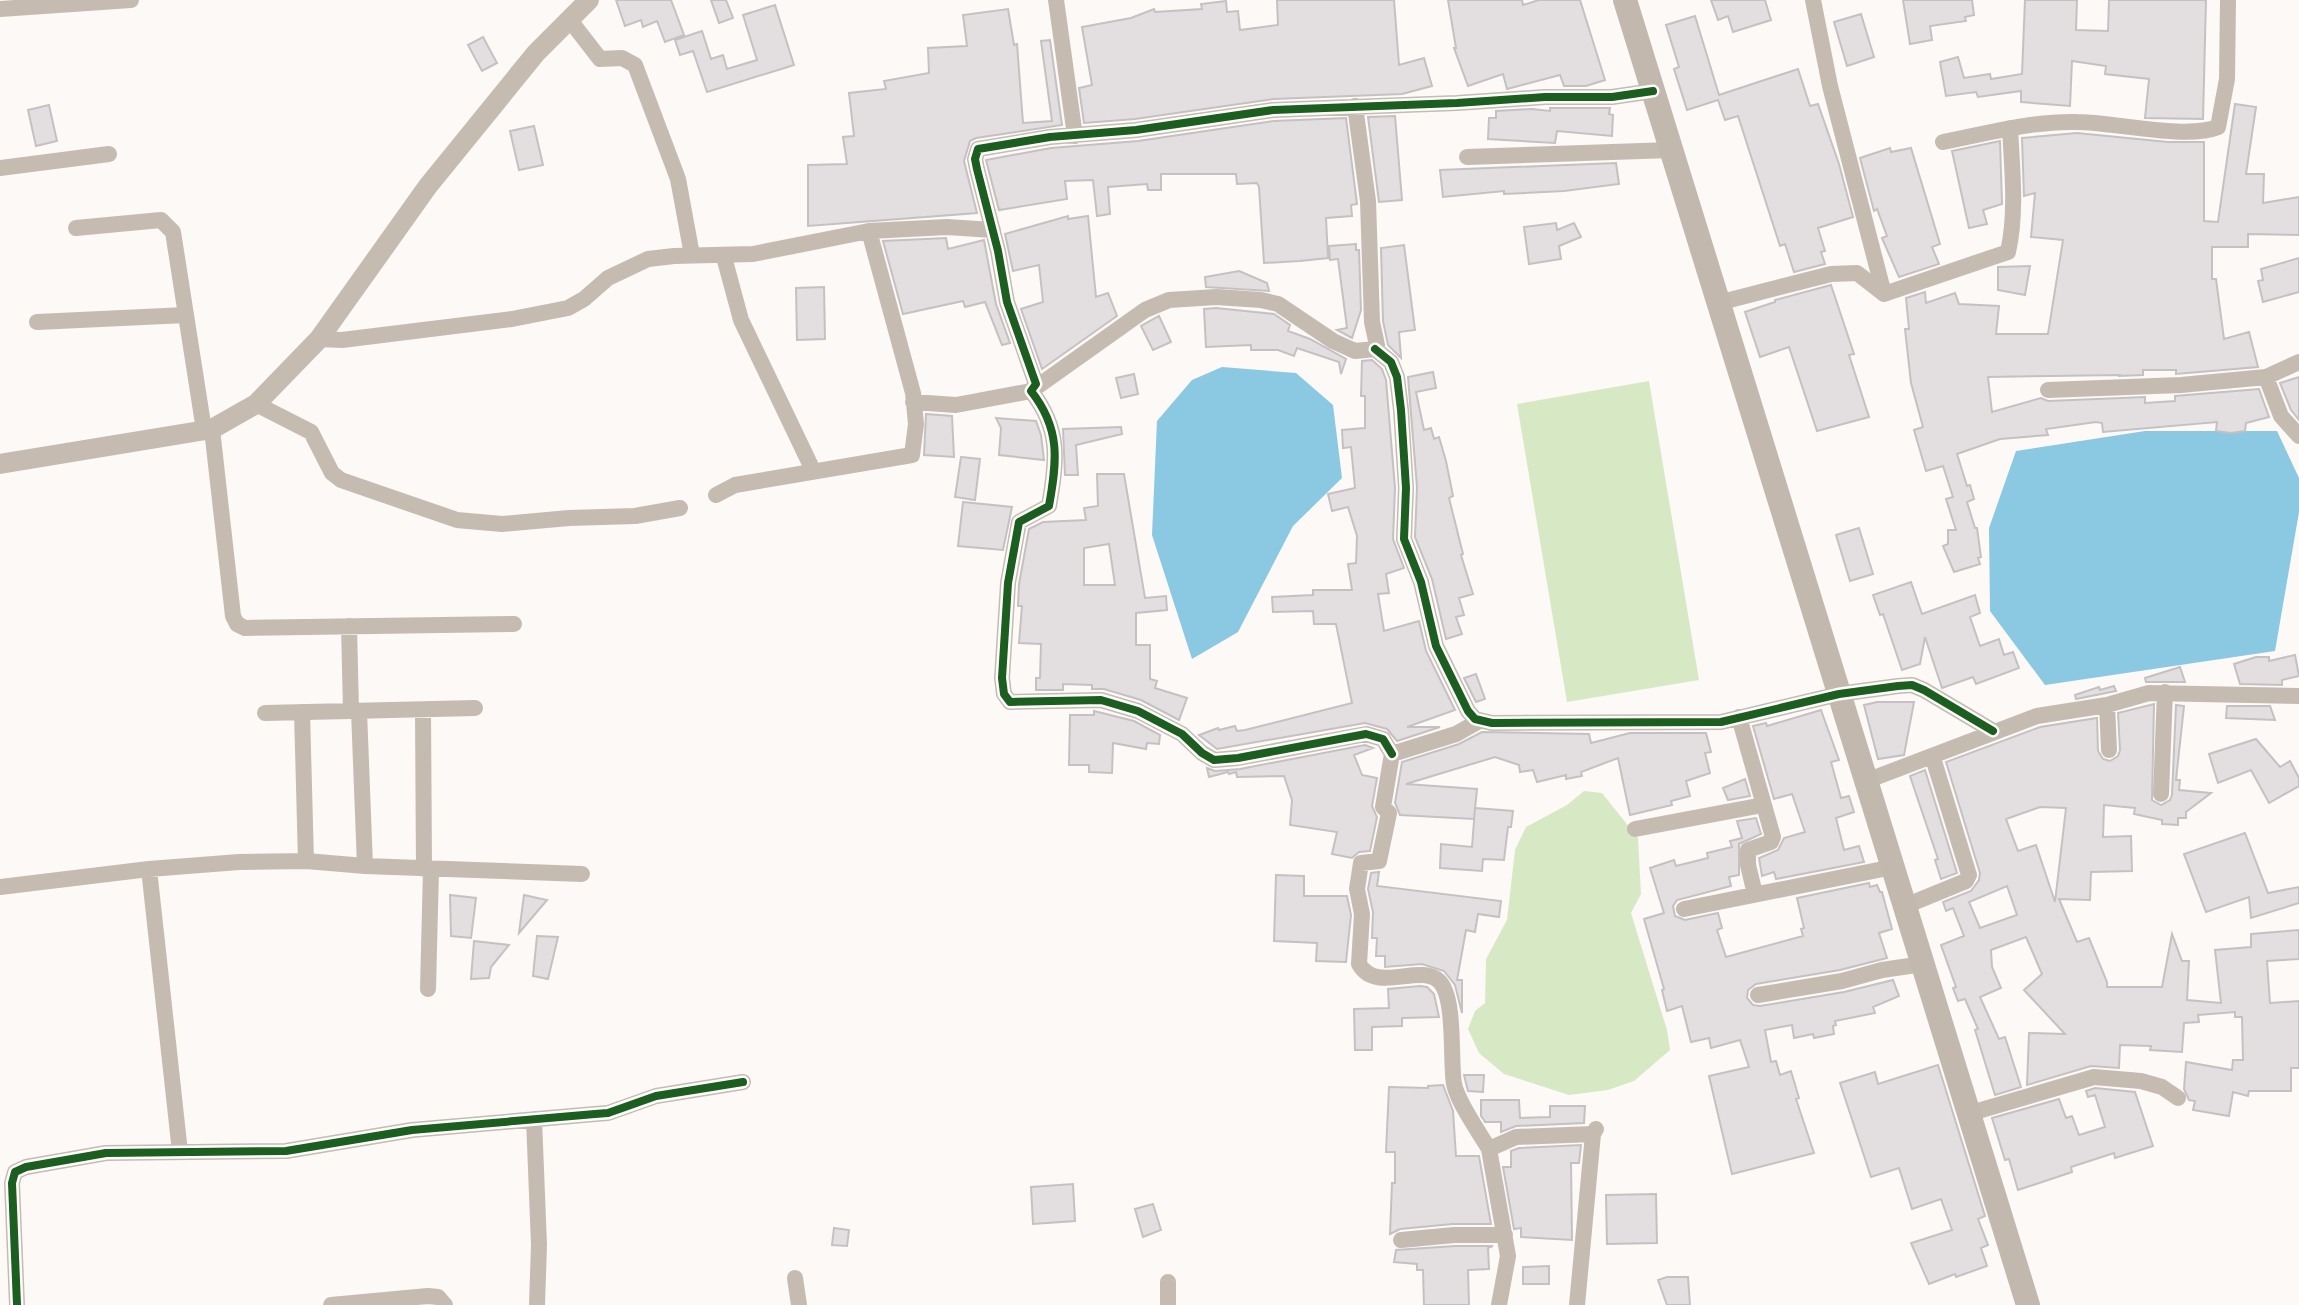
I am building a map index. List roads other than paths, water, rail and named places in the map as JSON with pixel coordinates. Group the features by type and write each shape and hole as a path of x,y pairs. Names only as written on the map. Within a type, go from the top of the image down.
{"main road":[{"path":"1625,0 2028,1305"}],"street":[{"path":"0,9 131,0"},
{"path":"0,464 208,429 256,404 319,339 428,186 536,53 589,0"},
{"path":"1056,0 1075,136"},
{"path":"1813,0 1830,86 1884,294"},
{"path":"1943,142 2010,128 2077,122 2195,132 2218,127 2227,79 2228,0"},
{"path":"569,19 600,59 622,58 635,65 678,179 692,255"},
{"path":"1031,391 1036,384 1007,302 975,159 978,149 1273,110 1545,97 1612,97 1653,91"},
{"path":"1355,106 1368,201 1375,349"},
{"path":"1884,294 2008,252 2012,173 2010,128"},
{"path":"1467,157 1671,150"},
{"path":"0,168 109,154"},
{"path":"76,228 161,220 173,232 208,429 233,616 237,624 245,628 514,624"},
{"path":"319,339 342,340 545,313 578,304 625,267 648,259 753,254 869,231 947,227 993,230"},
{"path":"716,495 735,485 912,455 916,424 913,402 869,231"},
{"path":"724,257 741,320 810,464"},
{"path":"1718,303 1831,274 1857,273 1884,294"},
{"path":"913,402 956,405 1031,391 1145,310 1169,300 1216,297 1278,304 1333,341 1355,351 1375,349"},
{"path":"37,322 186,315"},
{"path":"1375,349 1391,362 1397,377 1406,488 1404,539 1421,582 1436,646 1468,711 1479,721 1721,722 1839,694 1912,685 1993,731"},
{"path":"2048,390 2181,385 2266,377 2299,362"},
{"path":"2266,377 2286,425 2299,436"},
{"path":"1031,391 1045,409 1052,429 1055,472 1049,506 1019,522 1008,583 1002,678 1004,694 1010,702 1101,700 1138,711 1182,734 1214,760 1366,734 1383,739 1392,754 1383,807 1389,813 1379,861 1361,863 1357,889 1362,914 1359,964 1371,976 1431,976 1441,982 1447,1001 1455,1087 1489,1149 1505,1235 1508,1256 1499,1305"},
{"path":"256,404 311,432 332,473 341,480 457,520 502,524 635,516 680,508"},
{"path":"349,626 365,866"},
{"path":"2161,794 2165,692"},
{"path":"1866,781 2037,716 2107,705 2149,693 2299,696"},
{"path":"2107,705 2109,750"},
{"path":"265,713 475,708"},
{"path":"423,710 428,989"},
{"path":"302,712 306,861"},
{"path":"1739,717 1773,837 1771,842 1748,850 1755,894"},
{"path":"1392,754 1456,734 1479,721"},
{"path":"1905,906 1966,881 1969,875 1933,758"},
{"path":"1635,829 1763,805"},
{"path":"0,887 149,869 239,862 306,861 582,874"},
{"path":"1684,909 1893,867"},
{"path":"149,869 180,1152"},
{"path":"1758,995 1923,964"},
{"path":"1971,1113 2094,1077 2141,1081 2162,1087 2178,1098"},
{"path":"17,1305 13,1197 15,1172 26,1167 83,1155 286,1151 401,1131 608,1113 656,1096 743,1082"},
{"path":"534,1119 539,1245 537,1305"},
{"path":"1489,1149 1516,1137 1594,1132 1577,1305"},
{"path":"1401,1240 1454,1235 1505,1235"},
{"path":"795,1278 799,1305"},
{"path":"1168,1282 1168,1305"},
{"path":"331,1305 428,1296 438,1297 445,1305"}],"water":[{"path":"1222,367 1296,373 1333,405 1342,478 1293,526 1238,632 1192,659 1152,535 1157,421 1192,380"},
{"path":"2145,431 2277,431 2299,478 2299,512 2275,651 2045,685 1990,611 1989,528 2016,451"}]}
